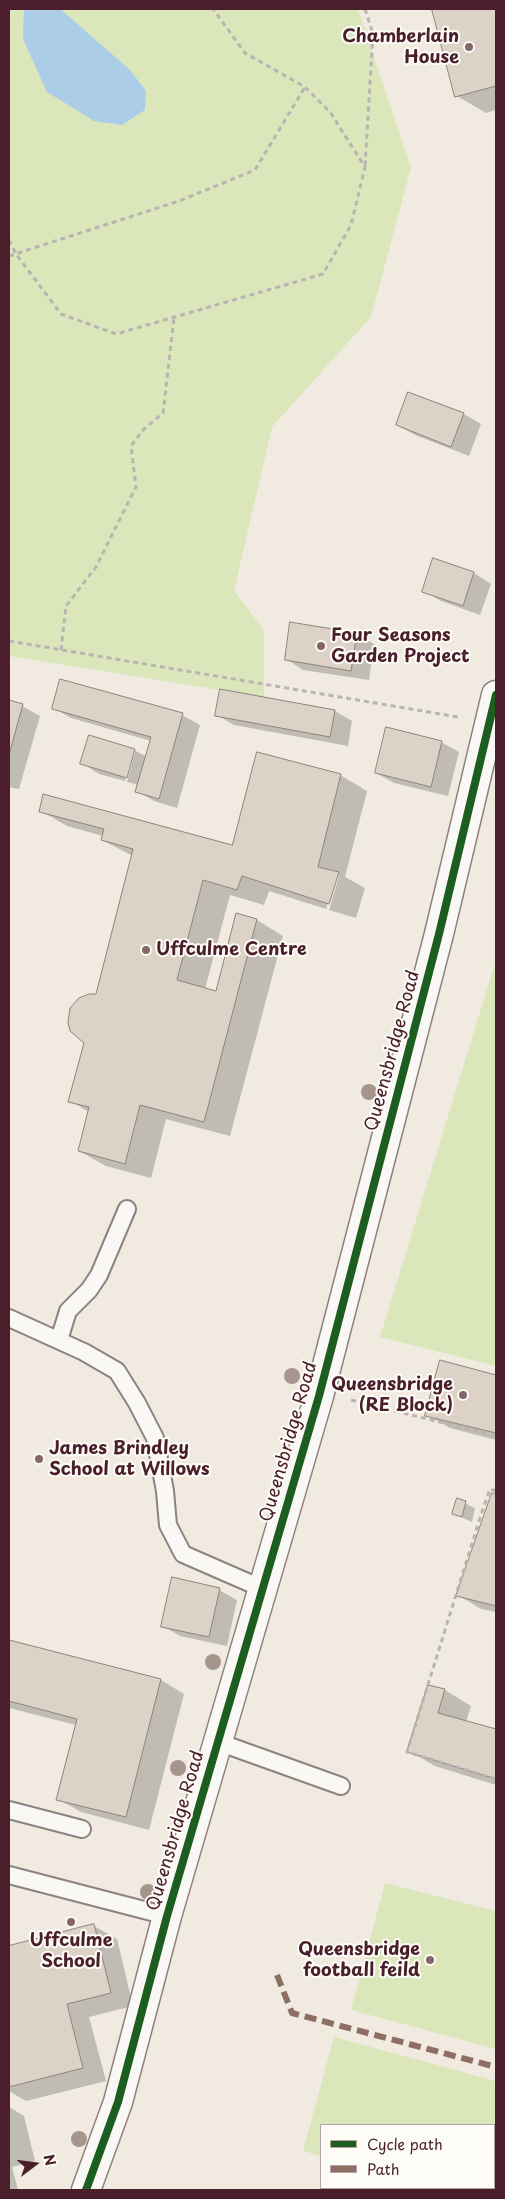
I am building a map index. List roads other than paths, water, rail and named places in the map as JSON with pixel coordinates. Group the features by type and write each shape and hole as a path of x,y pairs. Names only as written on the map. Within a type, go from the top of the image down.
{"street":[{"name":"Queensbridge Road","path":"86,2190 118,2102 167,1916 261,1588 319,1396 439,934 488,722 496,695"}],"lane":[{"path":"59,1340 68,1311 89,1290 99,1275 127,1210"},
{"path":"9,1318 84,1352 117,1372 137,1403 155,1438 165,1492 168,1525 183,1554 261,1588"},
{"path":"218,1742 341,1786"},
{"path":"9,1810 82,1829"},
{"path":"9,1875 167,1916"}],"water":[{"path":"24,9 60,9 65,13 130,70 146,91 145,110 122,125 94,121 47,92 23,39"}],"place":[{"name":"Chamberlain House","path":"469,47"},
{"name":"Four Seasons Garden Project","path":"321,646"},
{"name":"Uffculme Centre","path":"146,950"},
{"name":"Queensbridge (RE Block)","path":"463,1395"},
{"name":"James Brindley School at Willows","path":"39,1459"},
{"name":"Uffculme School","path":"71,1922"},
{"name":"Queensbridge football feild","path":"430,1960"}]}
